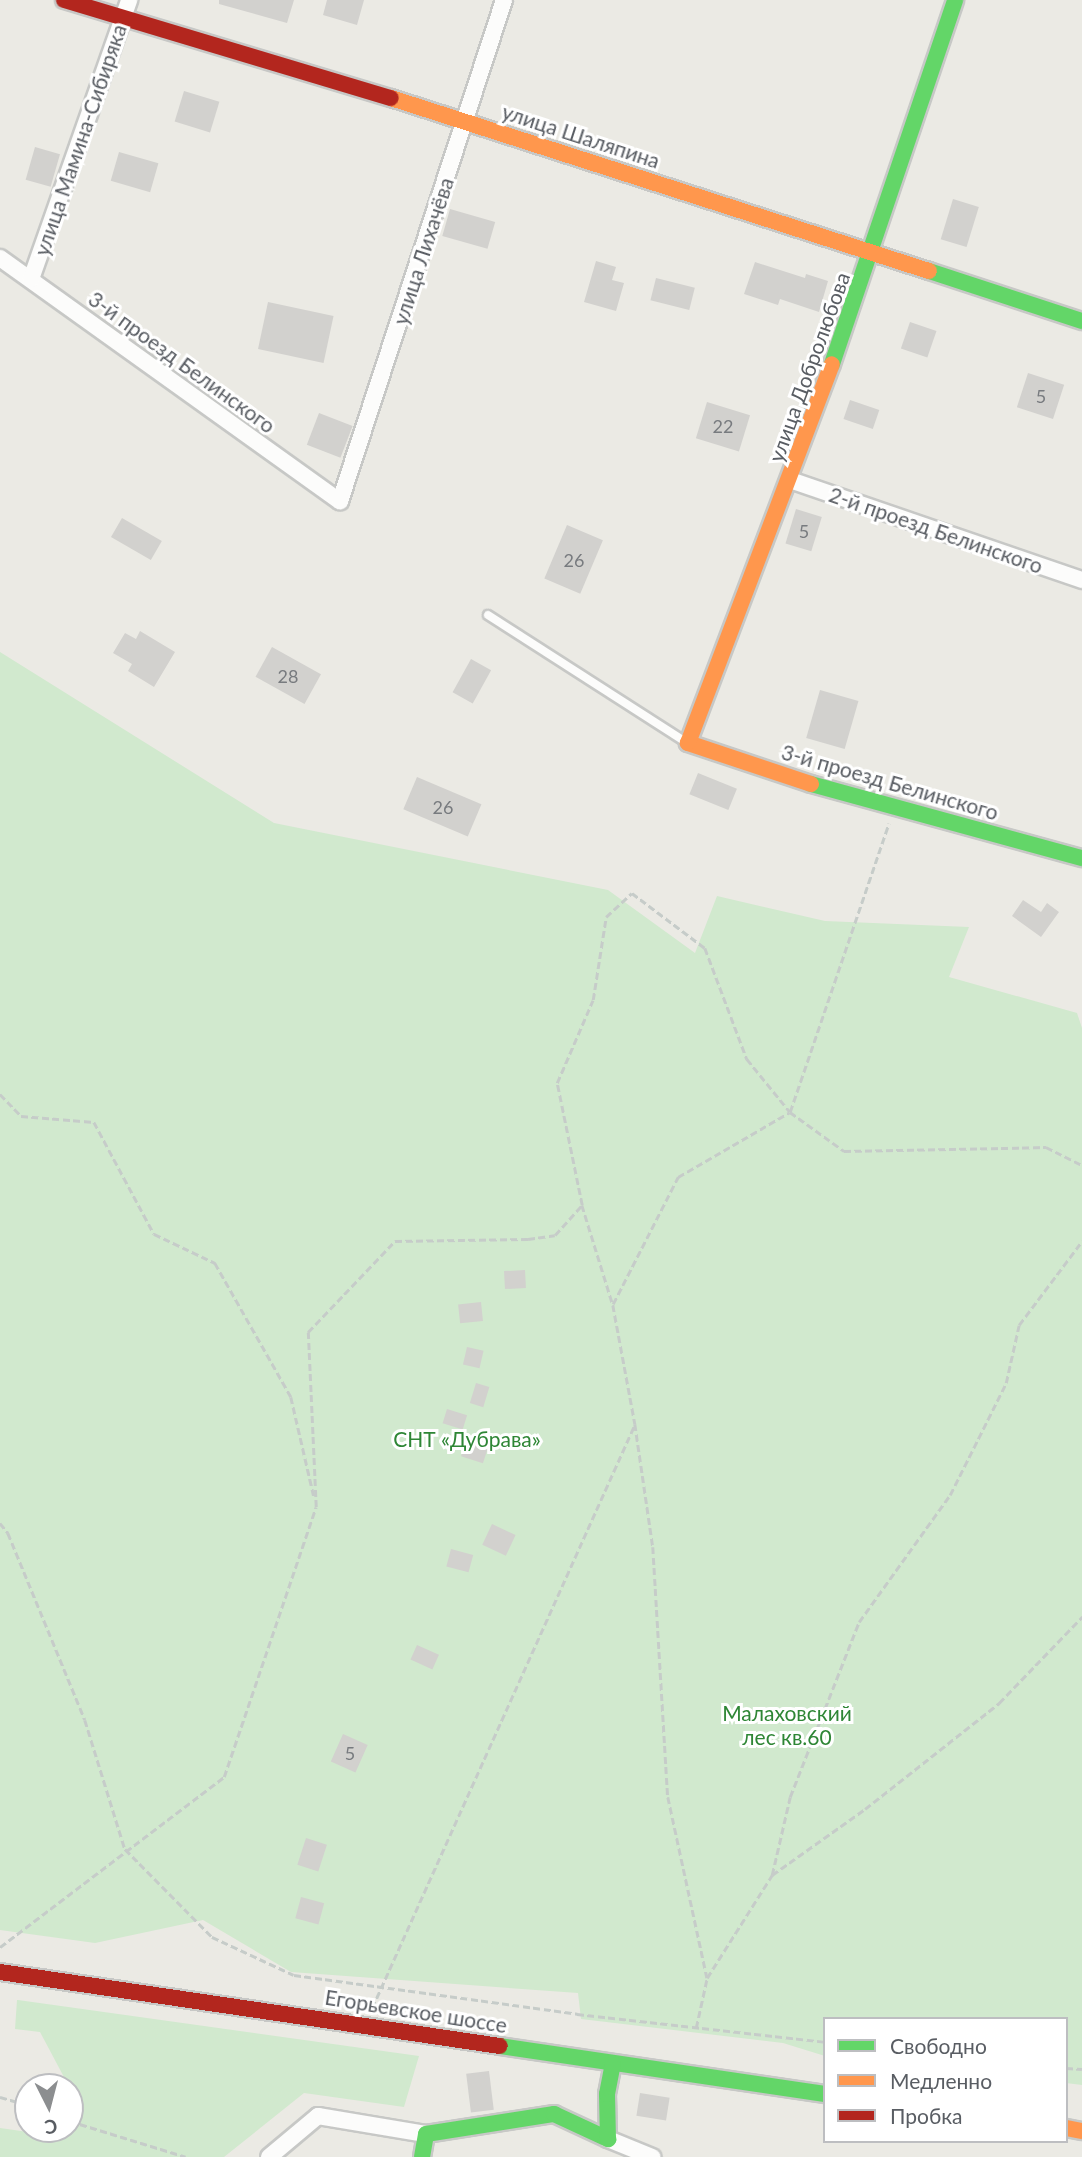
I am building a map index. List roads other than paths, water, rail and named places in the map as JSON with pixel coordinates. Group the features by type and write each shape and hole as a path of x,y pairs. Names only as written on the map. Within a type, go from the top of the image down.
{"street":[{"name":"улица Шаляпина","path":"64,0 122,20 466,121 1082,321"},
{"name":"улица Мамина-Сибиряка","path":"30,279 129,0"},
{"name":"улица Лихачёва","path":"340,501 504,0"},
{"name":"улица Добролюбова","path":"688,743 790,480 872,252 955,0"},
{"name":"3-й проезд Белинского","path":"0,258 340,501"},
{"name":"2-й проезд Белинского","path":"790,480 1082,580"},
{"name":"3-й проезд Белинского","path":"688,743 798,780 1082,858"},
{"name":"Егорьевское шоссе","path":"0,1972 823,2094"},
{"path":"613,2064 607,2094 608,2139 616,2157"},
{"path":"270,2157 318,2116 426,2134 554,2114 652,2157"},
{"path":"422,2157 426,2134"}],"lane":[{"path":"488,615 688,743"}],"park label":[{"name":"СНТ «Дубрава»","path":"467,1439"},
{"name":"Малаховский лес кв.60","path":"787,1725"}]}
